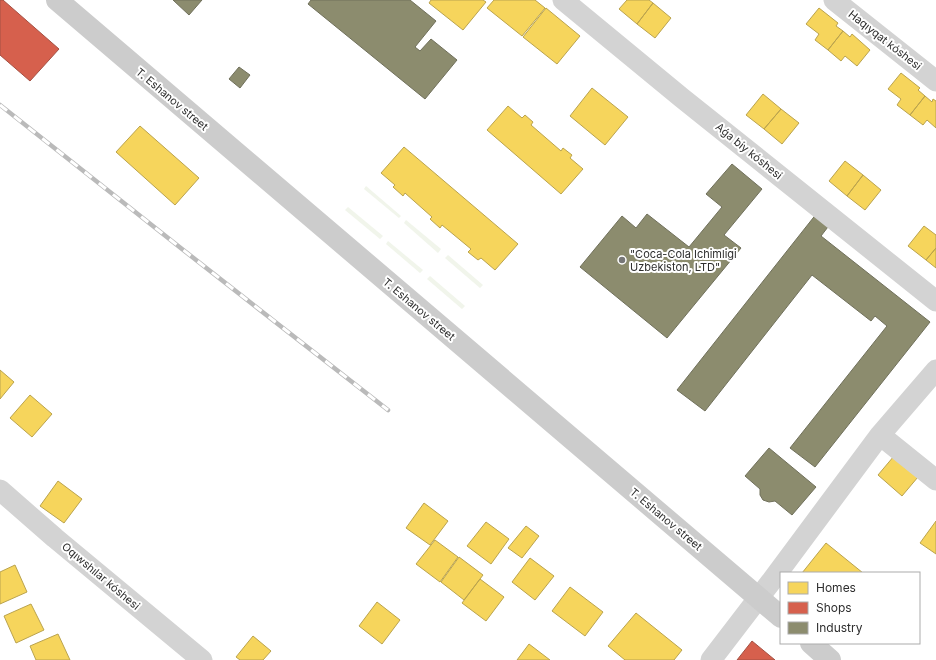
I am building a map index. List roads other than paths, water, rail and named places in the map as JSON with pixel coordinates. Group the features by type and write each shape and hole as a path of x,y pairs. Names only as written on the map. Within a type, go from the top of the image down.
{"main road":[{"name":"T. Eshanov street","path":"57,0 780,617"},
{"path":"812,644 830,660"}],"street":[{"name":"Aǵa biy kóshesi","path":"563,0 682,98 936,301"},
{"name":"Haqıyqat kóshesi","path":"834,0 936,81"},
{"path":"711,660 880,435 936,370"},
{"path":"880,435 936,480"},
{"name":"Oqıwshılar kóshesi","path":"0,490 55,538 202,660"}],"railway":[{"path":"0,105 388,410"}],"place":[{"name":"\"Coca-Cola Ichimligi Uzbekiston, LTD\"","path":"622,260"}]}
